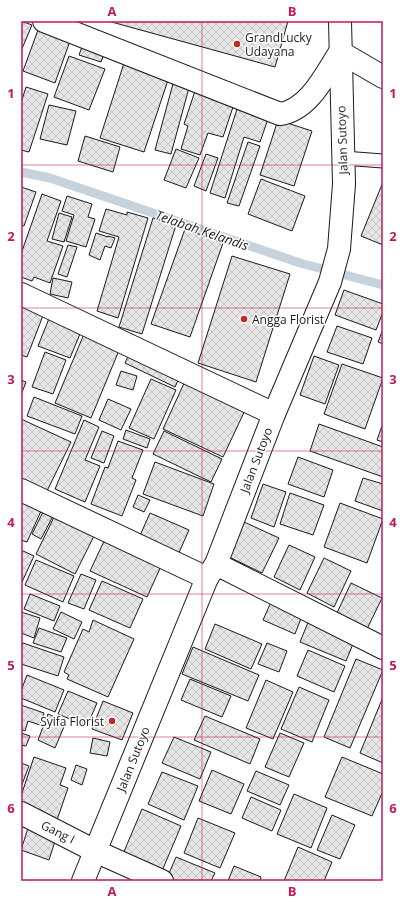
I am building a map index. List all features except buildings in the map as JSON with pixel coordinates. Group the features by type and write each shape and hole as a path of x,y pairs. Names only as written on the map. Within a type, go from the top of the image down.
{"street":[{"path":"44,21 280,114 290,113 303,105 340,52 383,77"},
{"name":"Jalan Sutoyo","path":"83,881 212,571 274,414 330,282 339,249 343,212 340,21"},
{"path":"21,294 274,414"},
{"path":"21,490 212,571 383,648"},
{"name":"Gang I","path":"21,813 162,881"}],"lane":[{"path":"343,158 383,161"}],"waterway":[{"name":"Telabah Kelandis","path":"21,172 50,178 300,263 383,285"}],"place":[{"name":"GrandLucky Udayana","path":"237,44"},
{"name":"Angga Florist","path":"244,319"},
{"name":"Syifa Florist","path":"112,721"}]}
